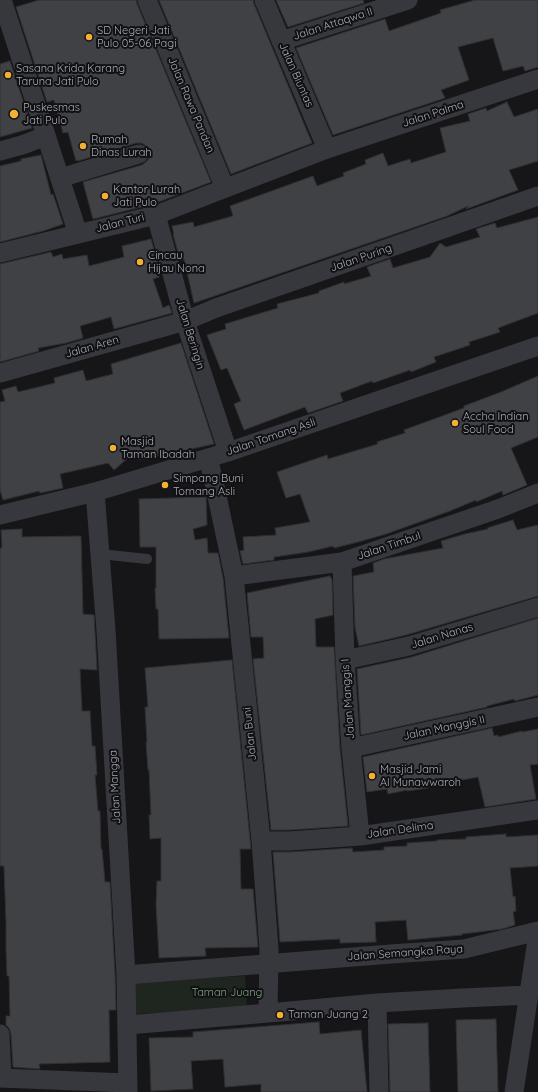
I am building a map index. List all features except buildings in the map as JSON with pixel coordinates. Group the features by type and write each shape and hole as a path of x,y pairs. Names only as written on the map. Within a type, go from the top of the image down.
{"street":[{"path":"2,0 7,39 46,136 78,234"},
{"name":"Jalan Rawa Pandan","path":"147,0 226,188"},
{"name":"Jalan Bluntas","path":"264,0 328,149"},
{"name":"Jalan Attaqwa II","path":"281,41 408,0"},
{"name":"Jalan Palma","path":"328,149 538,79"},
{"path":"0,151 46,136"},
{"name":"Jalan Turi","path":"0,253 156,215 328,149"},
{"path":"60,178 139,154"},
{"name":"Jalan Puring","path":"185,320 538,196"},
{"name":"Jalan Beringin","path":"156,215 185,320 228,452"},
{"name":"Jalan Aren","path":"0,374 185,320"},
{"name":"Jalan Tomang Asli","path":"0,515 95,492 228,452 538,346"},
{"name":"Jalan Buni","path":"208,458 234,576 261,841 269,949 268,1013"},
{"name":"Jalan Mangga","path":"95,492 107,646 126,975 128,1087"},
{"name":"Jalan Timbul","path":"234,576 342,562 498,509 538,493"},
{"name":"Jalan Manggis I","path":"342,562 345,660 351,748 360,836"},
{"name":"Jalan Nanas","path":"345,660 409,646 538,607"},
{"name":"Jalan Manggis II","path":"351,748 538,707"},
{"name":"Jalan Delima","path":"261,841 289,841 360,836 538,810"},
{"name":"Jalan Semangka Raya","path":"126,975 464,949 538,931"},
{"path":"514,1092 538,934"},
{"path":"128,1025 377,1003 528,995"},
{"path":"377,1003 379,1092"},
{"path":"0,1034 1,1078 128,1087"}],"lane":[{"path":"100,554 147,559"}],"green space":[{"name":"Taman Juang","path":"245,976 247,1008 135,1014 134,982"}],"place":[{"name":"SD Negeri Jati Pulo 05-06 Pagi","path":"89,37"},
{"name":"Sasana Krida Karang Taruna Jati Pulo","path":"8,75"},
{"name":"Puskesmas Jati Pulo","path":"14,114"},
{"name":"Rumah Dinas Lurah","path":"83,146"},
{"name":"Kantor Lurah Jati Pulo","path":"105,196"},
{"name":"Cincau Hijau Nona","path":"140,262"},
{"name":"Accha Indian Soul Food","path":"455,423"},
{"name":"Masjid Taman Ibadah","path":"113,448"},
{"name":"Simpang Buni Tomang Asli","path":"165,485"},
{"name":"Masjid Jami Al Munawwaroh","path":"372,776"},
{"name":"Taman Juang 2","path":"280,1015"}]}
